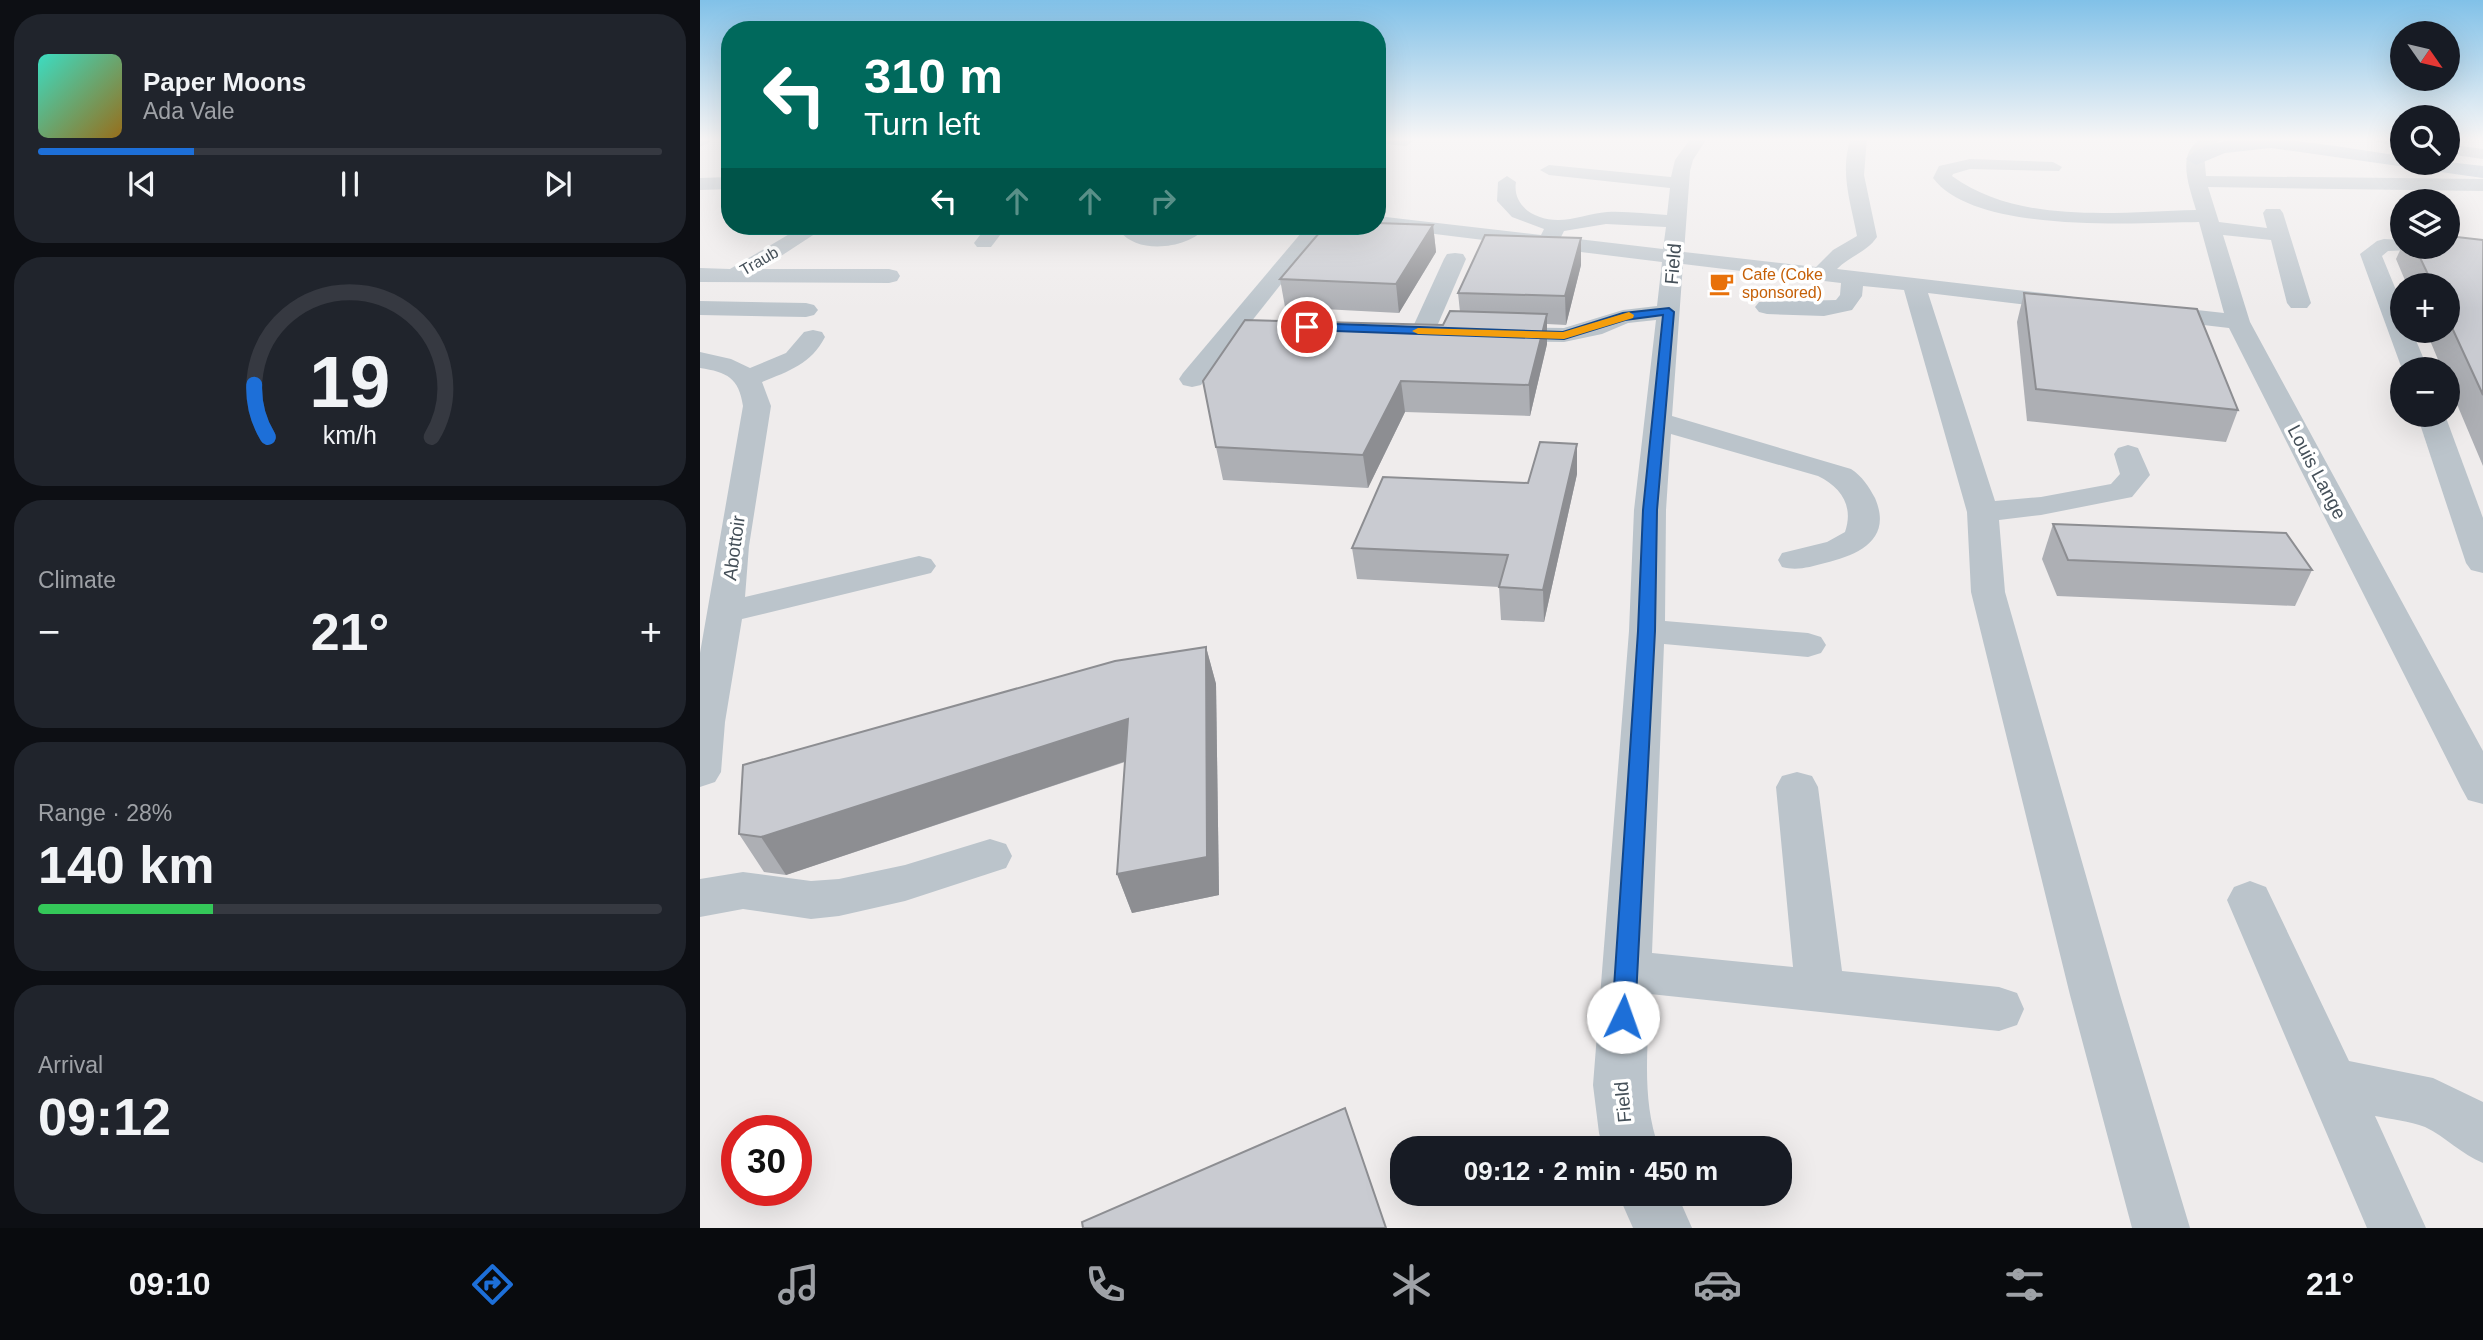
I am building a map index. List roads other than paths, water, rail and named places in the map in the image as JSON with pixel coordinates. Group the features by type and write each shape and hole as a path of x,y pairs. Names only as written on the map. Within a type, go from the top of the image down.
{"street":[{"path":"1503,195 1504,200 1514,210 1552,234 1606,218 1675,239 1821,274 2090,305"},
{"name":"Field","path":"1627,1136 1620,1085 1647,631 1650,510 1679,195"},
{"path":"1821,274 1840,254 1862,243 1867,237 1858,195"},
{"path":"1965,195 2028,212 2065,216 2209,221 2278,235"},
{"name":"Louis Lange","path":"2206,195 2209,221 2238,322 2483,789"},
{"path":"2442,195 2483,201"},
{"path":"2273,213 2299,303"},
{"path":"1386,223 1675,239"},
{"name":"Traub","path":"700,296 802,235"},
{"path":"984,243 990,235"},
{"path":"1134,235 1159,240 1180,235"},
{"path":"1192,379 1310,235"},
{"path":"2390,245 2385,245 2371,254 2410,357"},
{"path":"1450,332 1414,331 1455,259"},
{"path":"700,275 889,276"},
{"path":"1767,307 1824,309 1844,305 1851,296 1852,277"},
{"path":"1914,285 1983,512 1988,592 2095,995 2161,1228"},
{"path":"700,308 806,310"},
{"path":"2130,310 2238,322"},
{"path":"1475,334 1564,335 1623,317 1669,312"},
{"path":"700,360 733,369 749,378 801,355 809,347 813,337"},
{"name":"Abottoir","path":"700,772 703,722 726,612 733,545 757,406 756,390 749,378"},
{"path":"1658,421 1828,470 1847,479 1862,507 1865,526 1861,534 1853,542 1838,549 1794,560"},
{"path":"2435,427 2483,563"},
{"path":"1983,512 2041,506 2121,491 2135,475 2128,454"},
{"path":"726,612 919,566"},
{"path":"1647,631 1808,645"},
{"path":"1797,787 1820,991"},
{"path":"700,898 724,892 752,890 815,900 846,896 878,890 990,856"},
{"path":"2250,901 2397,1228"},
{"path":"1626,971 1999,1009"},
{"path":"2332,1082 2433,1102 2469,1123 2483,1136"},
{"path":"1653,1206 1663,1228"}],"place":[{"name":"Cafe (Coke sponsored)","path":"1722,283"}]}
